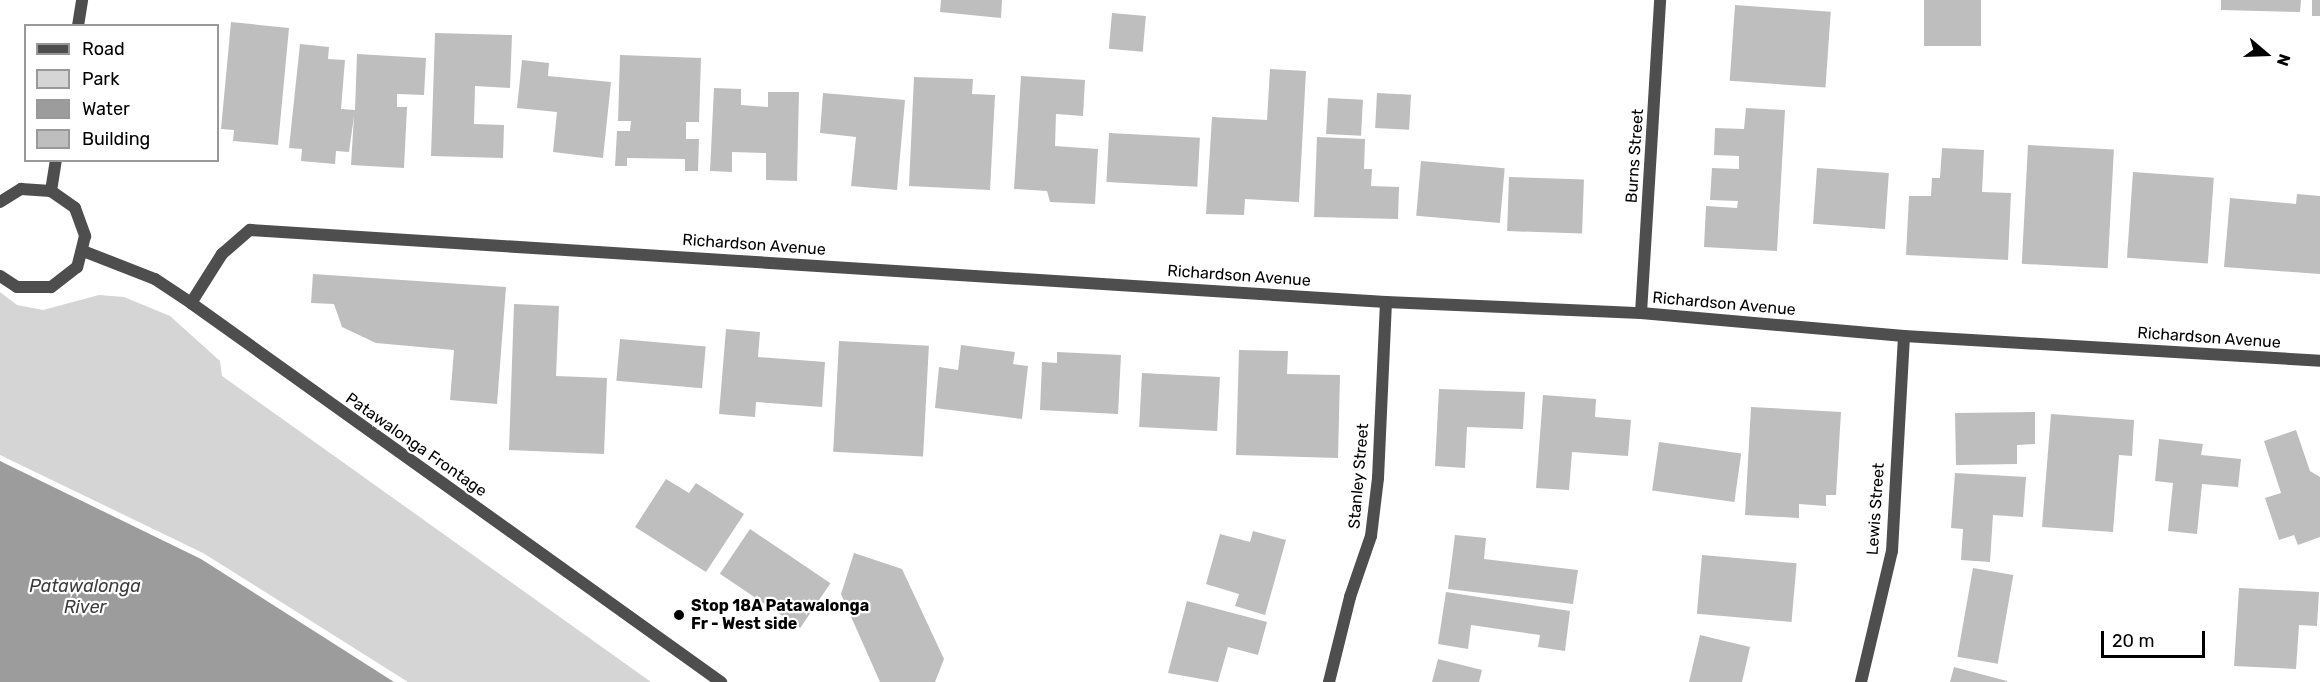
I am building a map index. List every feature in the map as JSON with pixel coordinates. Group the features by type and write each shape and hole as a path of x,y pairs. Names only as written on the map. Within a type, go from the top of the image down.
{"street":[{"path":"78,24 82,0"},
{"name":"Burns Street","path":"1641,313 1660,0"},
{"path":"51,191 56,162"},
{"path":"0,202 21,189 51,191 64,198 82,221 83,251 77,267 51,287 17,287 0,276"},
{"name":"Richardson Avenue","path":"191,303 222,254 250,230 1386,302 1641,313 1904,336 2320,362"},
{"name":"Patawalonga Frontage","path":"83,251 155,279 191,303 721,682"},
{"name":"Stanley Street","path":"1329,682 1350,597 1371,536 1378,478 1386,302"},
{"name":"Lewis Street","path":"1861,682 1892,552 1904,336"}],"green space":[{"path":"0,292 17,305 43,310 99,295 124,297 170,316 220,361 222,376 651,682 408,682 203,553 0,455"}],"water":[{"name":"Patawalonga River","path":"0,461 201,559 394,682 0,682"}],"building":[{"path":"941,0 1002,0 1001,18 940,12"},
{"path":"1924,0 1981,0 1981,46 1924,46"},
{"path":"2221,0 2301,0 2300,12 2221,10"},
{"path":"2312,0 2320,0 2320,16 2312,16"},
{"path":"1735,5 1831,12 1825,88 1730,81"},
{"path":"1112,13 1146,16 1143,52 1109,49"},
{"path":"231,22 289,28 278,145 233,141 234,130 221,129"},
{"path":"435,33 512,35 510,88 475,86 474,124 504,125 503,158 431,156"},
{"path":"300,44 329,47 328,59 345,60 341,109 355,110 357,54 426,58 424,95 397,94 397,107 407,107 404,168 351,165 354,116 349,152 336,151 335,164 301,161 302,149 289,148"},
{"path":"620,55 701,58 699,122 686,122 686,139 699,139 698,171 685,171 685,159 627,158 627,166 615,166 617,131 630,131 631,121 618,121"},
{"path":"522,60 549,63 548,76 611,82 603,158 553,152 557,112 517,108"},
{"path":"1270,69 1306,71 1299,202 1245,199 1244,215 1206,214 1212,117 1267,120"},
{"path":"1021,76 1085,80 1083,116 1056,114 1055,146 1098,149 1095,204 1050,202 1047,191 1014,189"},
{"path":"914,77 973,79 972,94 995,95 990,190 909,186"},
{"path":"714,88 741,89 741,105 768,107 768,92 799,92 797,181 766,180 766,153 732,152 732,172 710,171"},
{"path":"823,93 905,100 897,190 851,186 856,137 820,133"},
{"path":"1377,93 1411,95 1409,130 1375,128"},
{"path":"1328,98 1363,100 1361,136 1326,134"},
{"path":"1746,108 1785,110 1777,251 1704,247 1706,206 1737,208 1738,201 1710,200 1712,168 1739,169 1739,156 1714,155 1715,128 1744,129"},
{"path":"1109,133 1200,138 1197,187 1106,182"},
{"path":"1317,137 1365,139 1364,169 1372,169 1371,186 1399,187 1398,219 1314,217"},
{"path":"2028,145 2114,150 2108,268 2022,264"},
{"path":"1942,148 1984,150 1982,192 2011,193 2008,260 1906,255 1909,196 1931,196 1932,178 1940,178"},
{"path":"1421,161 1505,168 1500,223 1416,216"},
{"path":"1817,168 1889,173 1885,229 1813,224"},
{"path":"2133,172 2214,178 2208,263 2127,258"},
{"path":"1509,177 1584,180 1582,234 1507,231"},
{"path":"2297,194 2320,196 2320,274 2224,267 2230,198 2296,204"},
{"path":"313,274 506,287 497,404 450,400 454,350 376,343 342,327 334,304 311,303"},
{"path":"514,304 559,306 556,376 607,378 604,454 509,450"},
{"path":"726,329 760,332 758,357 825,362 822,407 756,402 755,417 719,414"},
{"path":"620,339 706,346 702,388 616,381"},
{"path":"839,341 929,346 923,457 833,452"},
{"path":"961,345 1015,352 1013,364 1028,366 1022,419 935,408 939,367 958,370"},
{"path":"1239,350 1288,351 1287,374 1340,375 1338,458 1236,455"},
{"path":"1057,352 1121,355 1118,414 1040,410 1042,362 1057,363"},
{"path":"1142,373 1220,377 1217,431 1139,427"},
{"path":"1439,389 1525,392 1523,429 1467,427 1465,468 1435,466"},
{"path":"1543,395 1596,399 1595,417 1631,420 1628,456 1572,452 1569,490 1536,488"},
{"path":"1751,407 1841,412 1836,495 1826,495 1826,506 1799,504 1799,518 1745,515"},
{"path":"2035,412 2035,444 2017,445 2017,464 1956,465 1955,413"},
{"path":"2051,414 2134,420 2132,456 2119,455 2113,532 2042,527"},
{"path":"2296,430 2310,471 2320,477 2320,537 2298,545 2294,535 2279,540 2265,498 2281,493 2264,441"},
{"path":"2159,439 2203,444 2201,455 2241,459 2238,487 2202,484 2197,534 2168,531 2173,483 2155,481"},
{"path":"1659,442 1741,454 1734,502 1652,491"},
{"path":"1955,473 2026,477 2023,517 1993,515 1990,562 1961,560 1963,529 1951,528"},
{"path":"666,479 689,493 696,483 744,514 706,572 635,527"},
{"path":"750,529 830,583 800,628 720,574"},
{"path":"1253,531 1286,540 1265,615 1235,606 1239,594 1206,584 1220,534 1250,542"},
{"path":"1455,535 1486,538 1484,559 1578,570 1573,604 1448,589"},
{"path":"854,553 902,569 944,659 935,682 880,682 841,594"},
{"path":"1702,555 1797,563 1791,622 1697,614"},
{"path":"1973,568 2013,575 1998,664 1957,657"},
{"path":"2239,588 2319,592 2317,626 2299,625 2296,669 2234,666"},
{"path":"1446,592 1570,611 1565,651 1538,647 1540,635 1471,625 1468,649 1438,644"},
{"path":"1187,601 1267,622 1258,655 1228,647 1218,682 1168,673"},
{"path":"1700,635 1750,647 1742,682 1689,682"},
{"path":"1438,659 1482,670 1479,682 1432,682"},
{"path":"1954,667 2007,681 2007,682 1950,682"}],"place":[{"name":"Stop 18A Patawalonga Fr - West side","path":"679,615"}]}
